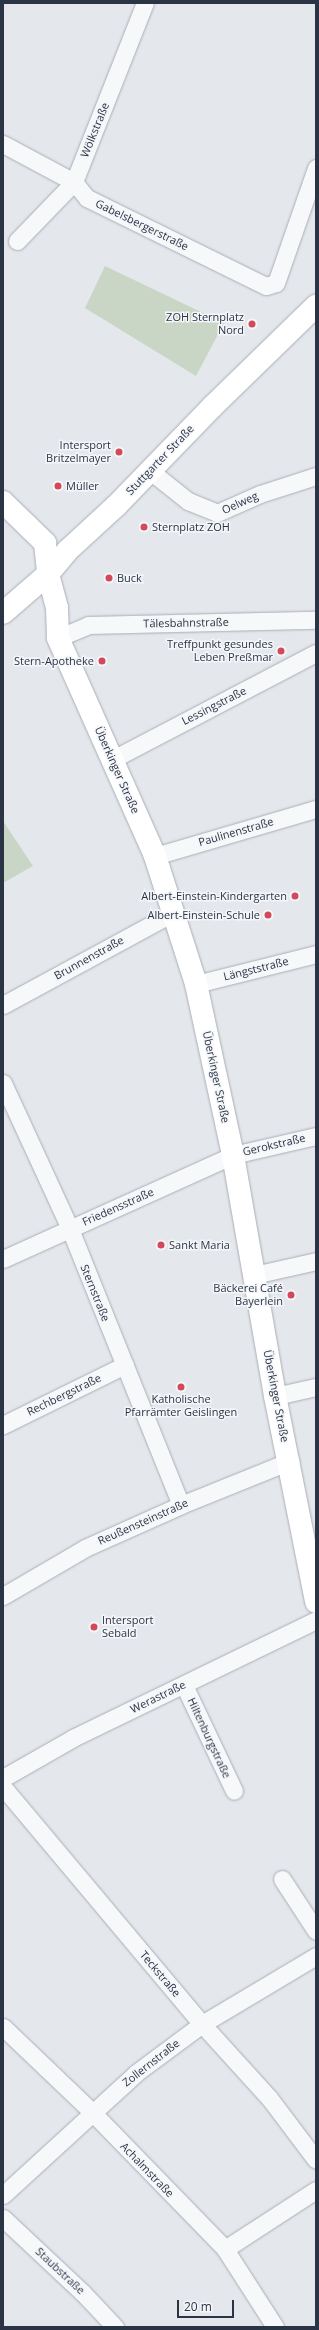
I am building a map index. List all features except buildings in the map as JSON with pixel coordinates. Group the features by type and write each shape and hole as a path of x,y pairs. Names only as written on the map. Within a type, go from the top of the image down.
{"main road":[{"name":"Stuttgarter Straße","path":"3,613 48,574 67,551 316,306"},
{"name":"Überkinger Straße","path":"3,502 45,543 48,574 57,608 58,638 155,856 196,984 233,1155 275,1396 290,1460 316,1602"}],"street":[{"name":"Wölkstraße","path":"17,241 74,182 145,3"},
{"name":"Gabelsbergerstraße","path":"3,144 74,182 87,198 266,286 276,283 316,168"},
{"name":"Oelweg","path":"149,470 188,501 217,513 260,494 316,476"},
{"name":"Tälesbahnstraße","path":"58,638 88,625 316,620"},
{"name":"Lessingstraße","path":"112,758 316,653"},
{"name":"Paulinenstraße","path":"155,856 316,809"},
{"name":"Brunnenstraße","path":"3,1005 174,912"},
{"name":"Längststraße","path":"196,984 316,954"},
{"name":"Sternstraße","path":"3,1083 70,1229 181,1505"},
{"name":"Gerokstraße","path":"233,1155 316,1136"},
{"name":"Friedensstraße","path":"3,1258 233,1155"},
{"path":"254,1275 316,1261"},
{"name":"Rechbergstraße","path":"3,1425 125,1365"},
{"path":"275,1396 316,1387"},
{"name":"Reußensteinstraße","path":"3,1596 85,1548 181,1505 290,1460"},
{"name":"Werastraße","path":"3,1778 73,1738 316,1620"},
{"name":"Hiltenburgstraße","path":"184,1685 234,1791"},
{"name":"Teckstraße","path":"3,1787 202,2024 270,2099 316,2160"},
{"path":"282,1879 316,1931"},
{"name":"Zollernstraße","path":"3,2195 136,2073 202,2024 316,1956"},
{"name":"Achalmstraße","path":"3,2027 92,2112 225,2249 275,2327"},
{"path":"225,2249 316,2190"},
{"name":"Staubstraße","path":"3,2218 83,2293 115,2327"}],"green space":[{"path":"105,266 224,323 196,376 85,308"},
{"path":"3,821 33,866 3,883"}],"place":[{"name":"ZOH Sternplatz Nord","path":"252,324"},
{"name":"Intersport Britzelmayer","path":"119,452"},
{"name":"Müller","path":"58,486"},
{"name":"Sternplatz ZOH","path":"144,527"},
{"name":"Buck","path":"109,578"},
{"name":"Treffpunkt gesundes Leben Preßmar","path":"281,651"},
{"name":"Stern-Apotheke","path":"102,661"},
{"name":"Albert-Einstein-Kindergarten","path":"295,896"},
{"name":"Albert-Einstein-Schule","path":"268,915"},
{"name":"Sankt Maria","path":"161,1245"},
{"name":"Bäckerei Café Bayerlein","path":"291,1295"},
{"name":"Katholische Pfarrämter Geislingen","path":"181,1387"},
{"name":"Intersport Sebald","path":"94,1627"}]}
